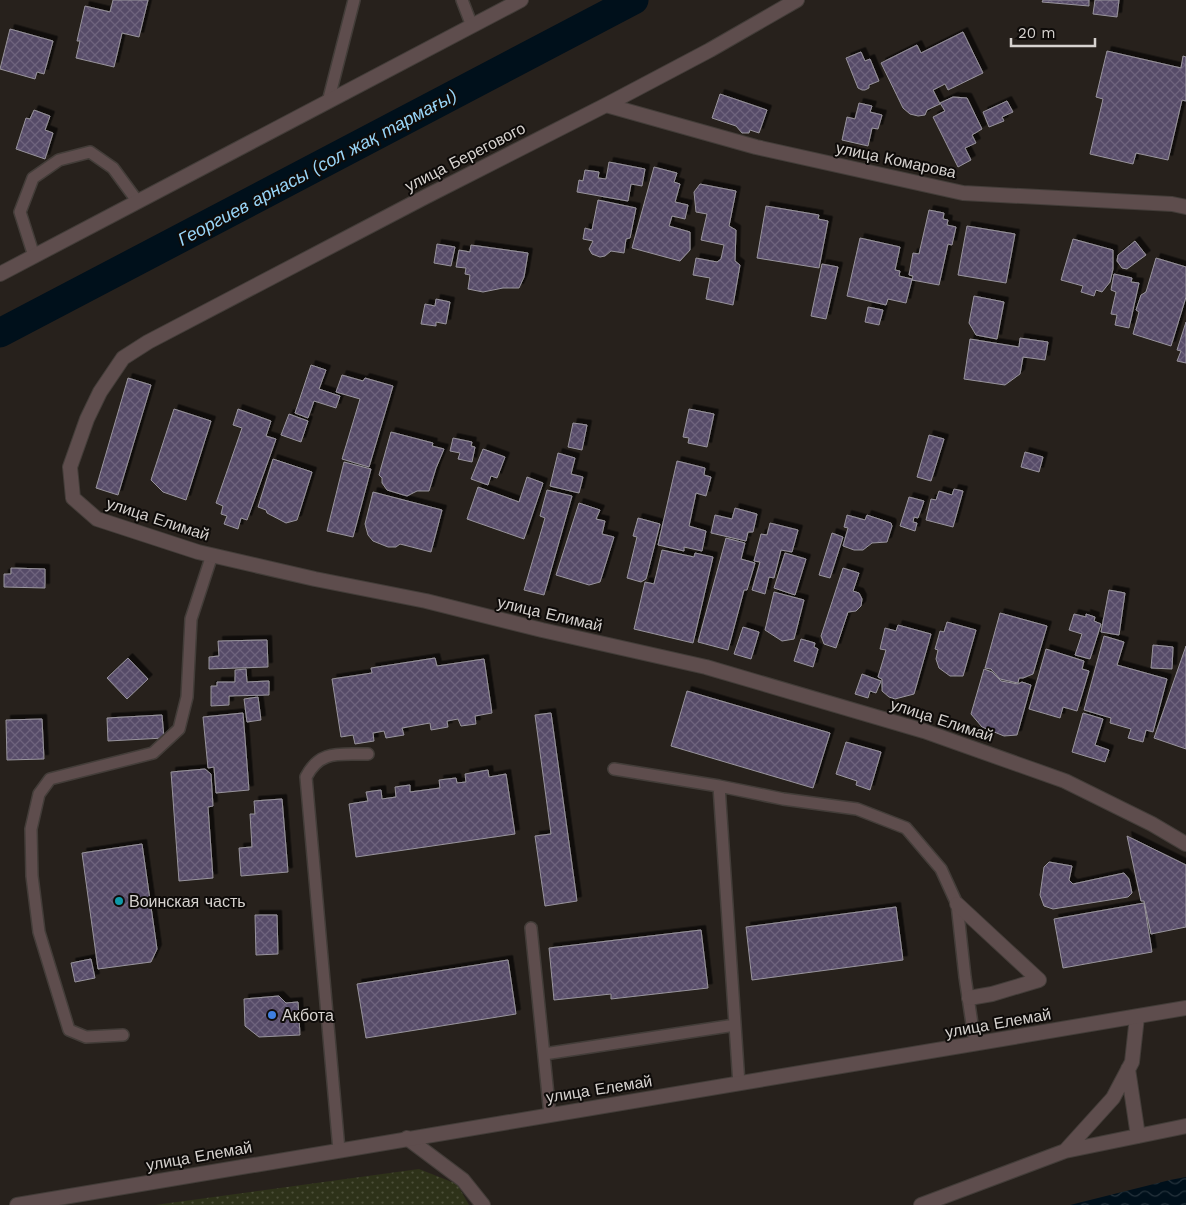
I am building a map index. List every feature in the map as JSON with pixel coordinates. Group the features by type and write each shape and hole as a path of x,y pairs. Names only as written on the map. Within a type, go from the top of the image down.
{"street":[{"path":"494,15 500,0"},
{"path":"0,274 521,0"},
{"name":"улица Берегового","path":"148,342 425,196 606,105 710,50 797,0"},
{"name":"улица Комарова","path":"606,105 756,147 963,193 1172,204 1186,207"},
{"name":"улица Елимай","path":"148,342 123,358 100,392 87,419 70,467 73,498 97,519 212,555 315,579 426,601 706,668 924,731 1065,781 1152,824 1186,844"},
{"path":"957,904 1039,980 992,994 969,998"},
{"name":"улица Елемай","path":"17,1205 1186,1008"},
{"path":"1065,1152 1113,1098 1132,1062 1137,1017"},
{"path":"1128,1069 1138,1136"},
{"path":"921,1205 1065,1152 1186,1126"},
{"path":"407,1138 463,1180 484,1205"}],"lane":[{"path":"328,102 354,0"},
{"path":"462,0 472,26"},
{"path":"34,256 20,212 34,178 59,160 90,152 113,168 138,202"},
{"path":"123,1035 86,1037 70,1030 39,932 32,876 31,829 38,794 50,779 153,753 179,729 187,697 192,619 212,555"},
{"path":"339,1150 306,777 312,765 326,756 368,754"},
{"path":"614,770 719,786 783,799 857,809 906,828 941,870 957,904 975,1044"},
{"path":"719,786 739,1084"},
{"path":"531,928 550,1115"},
{"path":"544,1054 735,1025"}],"green space":[{"path":"419,1169 457,1184 469,1205 155,1205"}],"water":[{"path":"1186,1177 1186,1205 1070,1205 1170,1180"}],"building":[{"path":"113,0 148,0 139,37 122,33 114,67 76,58 80,41 77,41 85,6 110,12"},
{"path":"1043,0 1089,0 1089,6 1042,2"},
{"path":"1095,0 1119,0 1117,17 1093,14"},
{"path":"10,29 53,41 44,74 37,72 35,79 0,69"},
{"path":"963,32 983,73 948,90 945,84 933,90 940,104 927,110 925,115 910,114 903,108 881,63 917,45 921,53"},
{"path":"1107,51 1181,68 1183,56 1186,57 1186,101 1182,100 1168,160 1136,153 1133,164 1090,154 1103,99 1096,97"},
{"path":"861,52 865,61 870,59 879,81 869,85 869,88 865,90 858,88 846,58"},
{"path":"720,94 767,110 759,133 750,130 749,133 742,133 736,126 712,118"},
{"path":"953,97 967,98 982,129 972,135 976,143 965,148 971,160 958,167 933,117 945,111 940,103"},
{"path":"1007,101 1013,112 1002,117 1004,121 989,127 983,112"},
{"path":"859,103 872,106 870,112 882,115 878,129 872,128 868,146 842,140 847,117 855,119"},
{"path":"34,110 50,116 45,130 53,133 45,159 16,149 26,118 30,119"},
{"path":"609,162 645,169 642,186 631,184 628,201 577,192 579,180 583,181 585,170 599,172 598,178 606,179"},
{"path":"654,167 677,173 674,182 680,184 675,202 688,205 685,219 672,216 669,226 690,232 690,250 680,261 632,248"},
{"path":"700,184 736,191 729,226 736,230 735,261 740,265 733,305 706,299 710,278 693,275 696,258 717,262 721,259 724,245 701,240 707,214 696,212 694,192"},
{"path":"598,200 636,208 630,238 626,239 624,253 611,251 605,256 600,257 592,254 589,249 593,241 583,239 585,228 592,230"},
{"path":"766,206 819,215 818,219 828,221 819,268 757,258"},
{"path":"929,210 944,213 943,219 948,220 947,225 956,227 952,245 948,244 939,285 912,280 913,276 909,275 913,253 919,254"},
{"path":"967,226 1015,234 1006,283 958,275"},
{"path":"860,238 900,247 895,270 900,271 899,276 912,279 906,303 888,299 886,305 847,296"},
{"path":"1073,239 1113,250 1113,269 1110,282 1102,292 1096,290 1094,296 1081,292 1083,286 1061,280"},
{"path":"1135,241 1146,255 1127,269 1122,268 1117,261 1118,255"},
{"path":"437,244 455,247 451,266 434,263"},
{"path":"471,245 528,253 524,277 519,288 503,288 483,292 468,289 470,275 465,274 466,268 456,267 459,250 470,252"},
{"path":"1156,258 1186,267 1186,297 1171,346 1133,334 1139,312 1136,310 1141,295 1146,292"},
{"path":"822,264 838,267 826,319 811,316"},
{"path":"1114,274 1132,278 1131,282 1139,283 1129,328 1115,325 1117,315 1111,314 1116,292 1111,290"},
{"path":"974,296 1004,302 997,339 976,335 969,323"},
{"path":"436,299 450,302 446,324 436,322 436,326 421,324 425,304 435,306"},
{"path":"868,307 883,310 879,325 865,322"},
{"path":"1186,322 1186,363 1177,361 1181,351 1177,350"},
{"path":"1020,338 1048,342 1045,360 1023,357 1020,374 1005,385 964,379 970,339 1019,347"},
{"path":"311,365 326,370 319,389 340,396 336,408 314,401 308,418 295,413"},
{"path":"342,375 363,381 365,378 393,386 369,467 342,459 360,399 336,392"},
{"path":"128,378 151,385 118,495 96,488"},
{"path":"174,409 211,421 186,500 163,492 151,480"},
{"path":"238,409 271,421 266,436 276,439 247,520 241,518 238,529 224,524 227,516 221,514 223,506 216,503 242,428 233,425"},
{"path":"689,409 714,414 707,447 688,443 689,438 683,437"},
{"path":"289,414 308,421 301,442 281,435"},
{"path":"573,423 587,425 582,450 568,447"},
{"path":"391,432 433,443 432,446 444,449 429,491 417,491 407,496 387,490 382,483 382,478 379,475"},
{"path":"929,435 944,439 931,481 917,477"},
{"path":"453,438 472,442 471,446 475,447 472,462 458,459 460,453 450,451"},
{"path":"483,449 505,457 497,478 491,476 488,485 471,479"},
{"path":"1025,452 1043,457 1039,472 1021,467"},
{"path":"558,453 575,458 571,474 583,477 579,493 550,486"},
{"path":"273,459 312,472 297,520 286,523 258,507"},
{"path":"677,461 705,468 704,475 711,477 706,496 696,493 689,526 706,531 702,551 684,547 684,551 658,545"},
{"path":"344,462 371,469 353,537 327,531"},
{"path":"527,477 543,483 524,539 467,519 478,487 519,502"},
{"path":"954,489 963,491 953,527 926,520 931,499 936,500 939,491 952,495"},
{"path":"547,490 572,496 544,595 524,590 545,518 540,516"},
{"path":"373,492 442,510 431,552 400,544 396,547 388,547 373,541 368,535 365,524"},
{"path":"909,497 924,501 918,518 914,517 913,522 917,523 915,531 900,526"},
{"path":"579,503 600,510 596,519 605,521 602,534 614,537 600,582 589,585 556,575"},
{"path":"735,508 757,514 753,532 748,532 746,541 711,533 715,515 732,519"},
{"path":"847,515 865,520 867,515 891,523 892,526 887,542 872,543 863,550 854,550 843,546 848,528 844,527"},
{"path":"638,518 660,524 646,579 641,582 627,578 637,537 633,536"},
{"path":"770,523 798,530 792,552 781,550 774,578 769,577 765,594 752,590 760,562 754,561 761,534 767,535"},
{"path":"832,533 843,537 830,578 819,575"},
{"path":"726,538 745,543 741,559 755,563 747,590 744,590 728,650 698,642"},
{"path":"662,550 694,557 695,553 713,557 693,643 634,629 645,582 654,584"},
{"path":"785,553 806,559 795,595 774,588"},
{"path":"11,568 45,569 45,588 4,587 4,574 11,574"},
{"path":"843,568 859,573 853,591 859,593 862,599 861,606 856,611 848,612 836,648 824,644 821,636"},
{"path":"1109,590 1125,593 1119,635 1101,632"},
{"path":"774,592 804,600 794,639 782,641 765,630"},
{"path":"1000,613 1047,626 1033,674 1019,678 1018,683 1000,679 991,669 985,668"},
{"path":"1074,614 1086,617 1086,614 1095,617 1094,621 1101,624 1090,659 1075,655 1082,634 1069,630"},
{"path":"947,622 976,630 963,676 950,676 939,668 936,659 938,650 935,649 940,631 944,632"},
{"path":"898,625 931,634 914,694 895,699 882,691 882,679 878,677 886,650 880,649 885,628 896,631"},
{"path":"743,627 759,632 751,659 734,654"},
{"path":"1104,636 1124,642 1117,665 1167,679 1153,732 1146,730 1143,742 1128,738 1131,729 1110,723 1111,718 1084,710"},
{"path":"801,639 815,643 814,647 818,649 813,667 794,661"},
{"path":"267,640 268,667 209,669 209,657 219,656 218,641"},
{"path":"1153,645 1173,647 1172,669 1151,668"},
{"path":"1186,646 1186,749 1154,738"},
{"path":"1046,649 1084,661 1082,669 1089,671 1077,711 1063,707 1060,718 1029,709"},
{"path":"128,658 148,679 127,699 107,678"},
{"path":"435,658 437,666 484,659 492,713 475,716 476,724 461,726 458,719 447,721 448,727 431,730 430,723 402,728 404,735 386,738 384,731 373,733 374,741 355,744 353,735 341,737 332,679 372,673 371,668"},
{"path":"246,669 247,682 269,681 269,695 229,696 229,705 211,706 211,686 217,686 217,682 235,682 235,670"},
{"path":"984,669 992,672 1001,681 1018,684 1022,682 1031,685 1017,735 1004,736 982,727 971,714"},
{"path":"862,674 881,681 876,693 870,691 868,698 855,694"},
{"path":"687,691 830,733 813,788 671,746"},
{"path":"258,697 261,720 247,722 244,699"},
{"path":"243,713 249,790 216,793 214,767 208,768 203,717"},
{"path":"551,713 577,901 545,906 535,836 551,834 535,715"},
{"path":"1083,713 1103,719 1095,745 1109,750 1105,762 1072,752"},
{"path":"162,715 164,738 108,741 107,718"},
{"path":"42,719 44,759 7,760 6,720"},
{"path":"846,742 881,752 870,790 856,785 857,781 836,774"},
{"path":"205,769 211,774 213,806 208,807 213,878 179,881 171,772"},
{"path":"488,770 489,777 506,774 515,834 356,857 349,804 368,801 366,792 381,790 382,799 396,797 395,787 410,785 410,792 440,788 439,780 456,778 457,783 466,782 465,774"},
{"path":"282,799 288,872 241,876 239,848 252,847 250,814 255,814 254,801"},
{"path":"1127,836 1186,865 1186,927 1151,934 1144,901 1141,901"},
{"name":"Воинская часть","path":"142,844 157,949 151,962 98,969 82,853"},
{"path":"1049,862 1072,866 1069,880 1073,884 1124,873 1129,879 1132,893 1128,897 1053,909 1044,906 1040,895 1044,867"},
{"path":"1144,903 1152,952 1063,968 1054,919"},
{"path":"896,907 903,960 752,980 746,927"},
{"path":"255,915 277,915 278,954 256,955"},
{"path":"701,930 708,988 611,999 611,994 554,1000 549,948"},
{"path":"91,959 95,978 75,982 71,963"},
{"path":"508,960 516,1014 366,1038 357,984"},
{"name":"Акбота","path":"279,996 286,1003 298,1002 300,1035 259,1037 245,1026 244,999"}],"waterway":[{"name":"Георгиев арнасы (сол жақ тармағы)","path":"0,333 634,0"}],"place":[{"name":"Воинская часть","path":"119,901"},
{"name":"Акбота","path":"272,1015"}]}
